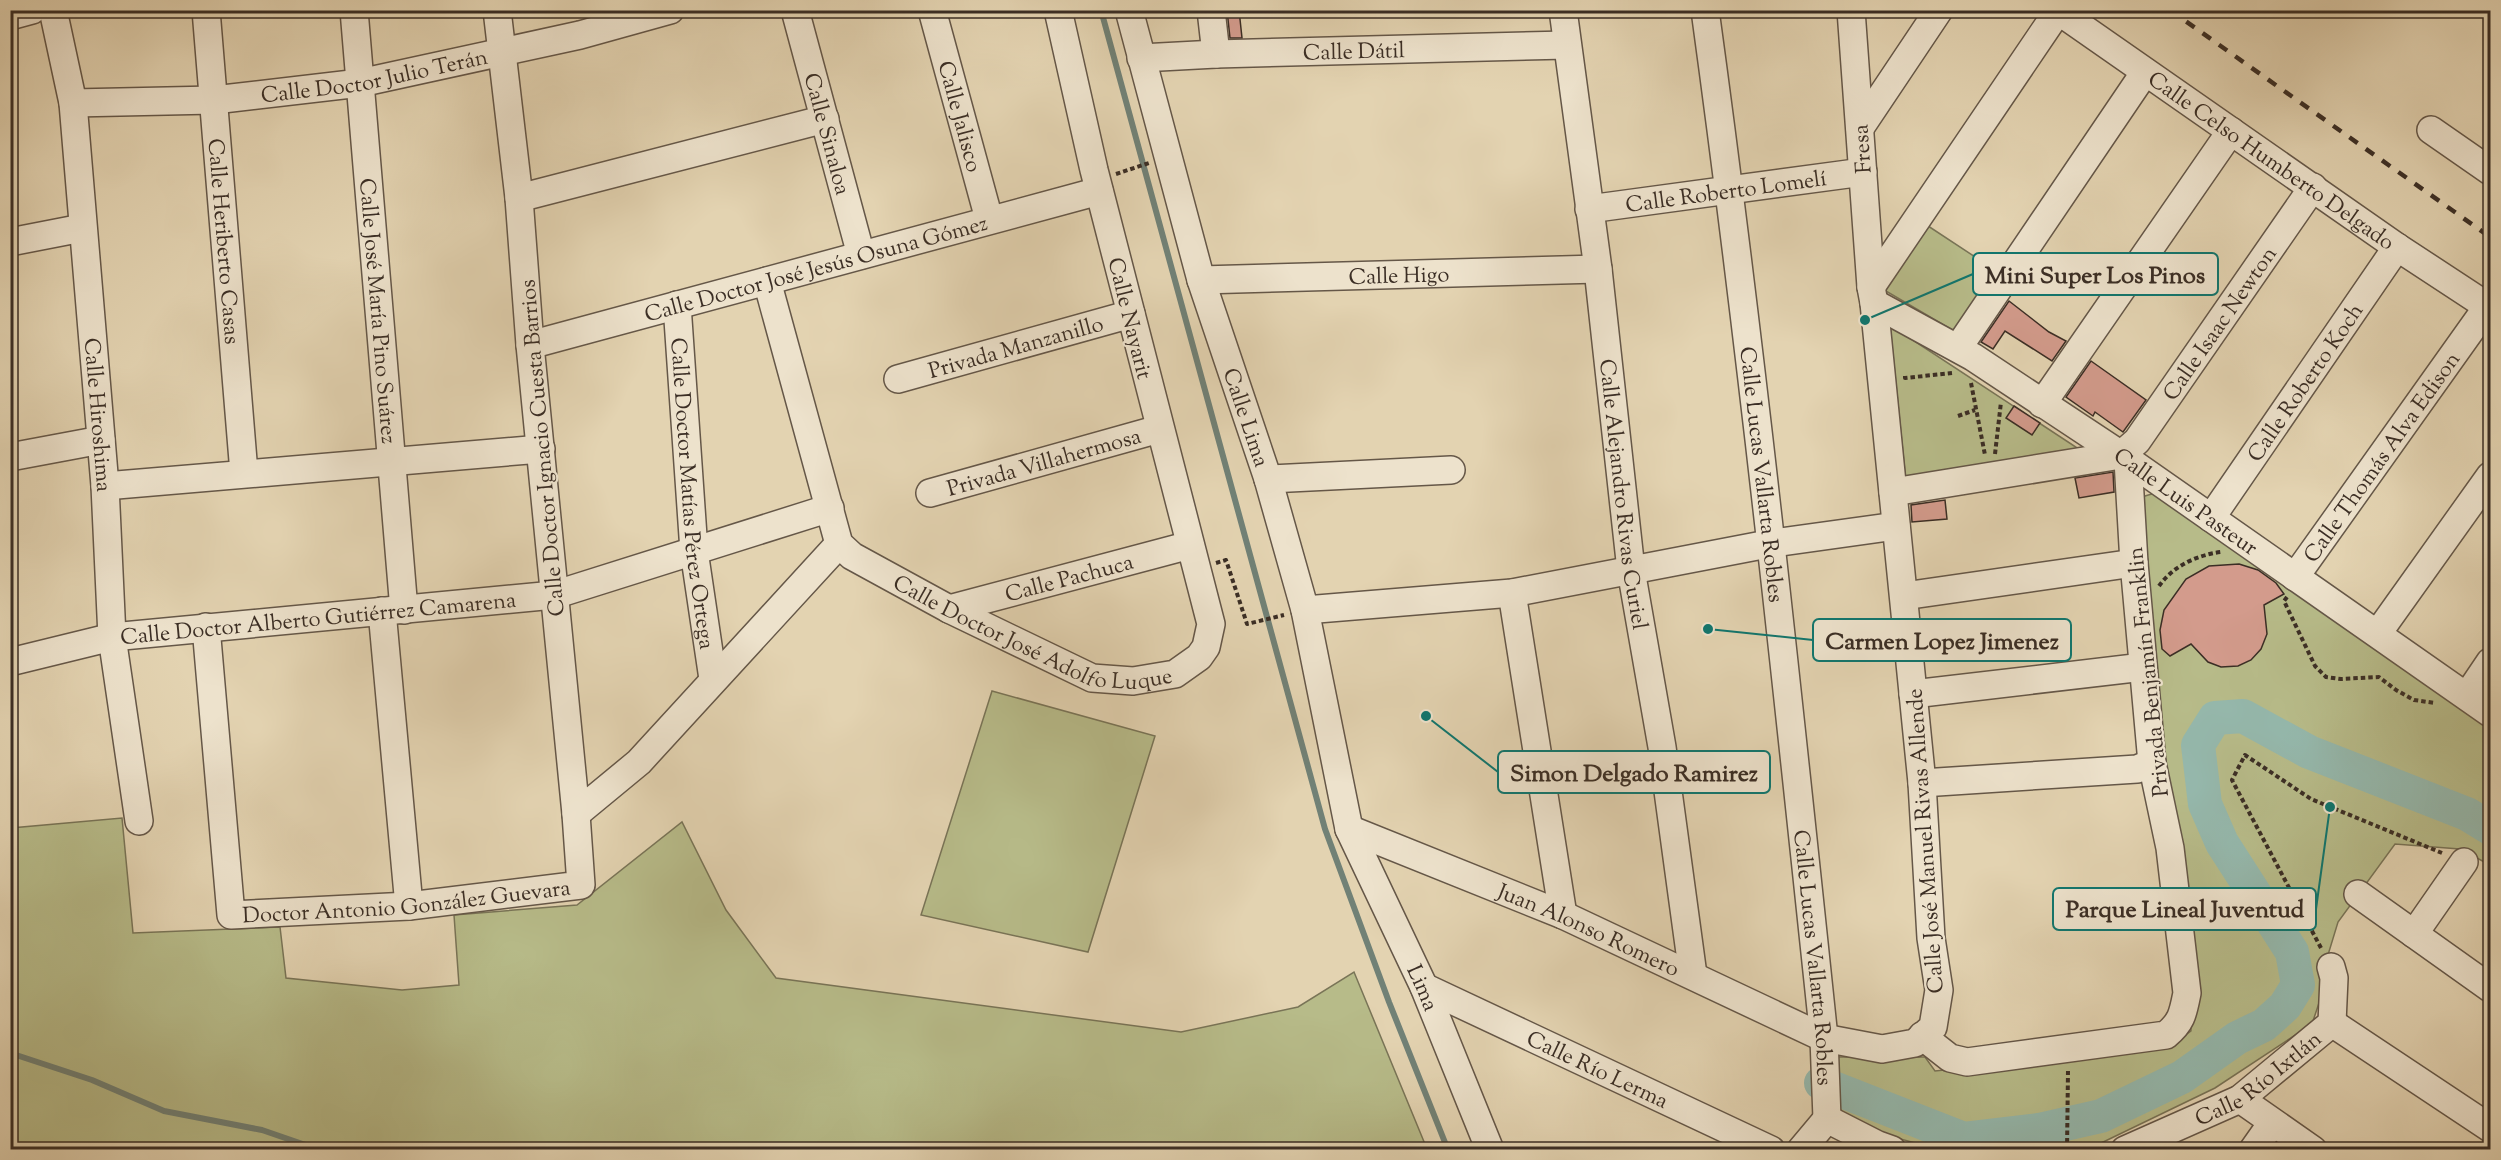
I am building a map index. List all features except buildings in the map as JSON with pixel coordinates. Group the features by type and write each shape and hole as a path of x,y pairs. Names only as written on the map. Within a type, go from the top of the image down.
{"street":[{"path":"10,16 32,10"},
{"name":"Calle Hiroshima","path":"53,10 73,103 105,486 112,637 139,821"},
{"name":"Calle Heriberto Casas","path":"206,10 244,473"},
{"name":"Calle José María Pino Suárez","path":"354,10 392,460 393,610 409,906"},
{"name":"Calle Doctor Ignacio Cuesta Barrios","path":"498,10 519,198 530,345 581,885"},
{"name":"Calle Doctor Julio Terán","path":"73,103 214,100 360,83 501,53 670,10"},
{"name":"Calle Sinaloa","path":"795,10 861,255"},
{"name":"Calle Jalisco","path":"932,10 989,219"},
{"name":"Calle Nayarit","path":"1058,10 1097,185 1211,624"},
{"name":"Calle Lima","path":"1129,10 1201,280 1268,479 1305,610 1348,829"},
{"path":"1210,10 1216,54"},
{"name":"Calle Alejandro Rivas Curiel","path":"1563,10 1598,269 1631,570 1662,747 1693,975"},
{"name":"Calle Lucas Vallarta Robles","path":"1704,10 1730,189 1773,543 1824,1038 1827,1119"},
{"name":"Fresa","path":"1851,10 1872,295"},
{"path":"1860,128 1939,10"},
{"path":"1872,295 2058,11"},
{"name":"Calle Celso Humberto Delgado","path":"2058,11 2397,247 2489,307"},
{"name":"Calle Dátil","path":"1141,58 1567,45"},
{"path":"1964,367 2145,72"},
{"path":"519,198 825,119"},
{"path":"2042,404 2231,130"},
{"path":"2431,130 2490,171"},
{"name":"Calle Roberto Lomelí","path":"1590,209 1863,172"},
{"name":"Calle Doctor José Jesús Osuna Gómez","path":"530,345 989,219 1097,185"},
{"name":"Calle Isaac Newton","path":"2125,458 2313,187"},
{"path":"10,242 82,228"},
{"name":"Calle Roberto Koch","path":"2211,518 2397,247"},
{"name":"Calle Higo","path":"1201,280 1598,269"},
{"path":"576,814 639,762 839,544 767,281"},
{"name":"Calle Luis Pasteur","path":"1872,295 1964,367 2042,404 2125,458 2211,518 2292,585 2378,633 2490,713"},
{"name":"Calle José Manuel Rivas Allende","path":"1872,295 1914,694 1931,938 1939,990 1933,1027 1922,1036"},
{"name":"Calle Doctor Matías Pérez Ortega","path":"677,305 694,551 713,679"},
{"name":"Calle Thomás Alva Edison","path":"2292,585 2489,307"},
{"name":"Privada Manzanillo","path":"898,379 1131,314"},
{"name":"Privada Villahermosa","path":"930,493 1159,429"},
{"path":"10,457 101,440"},
{"path":"105,486 541,449"},
{"path":"1893,492 2125,458"},
{"name":"Privada Benjamín Franklin","path":"1922,1036 1950,1058 1967,1062 2166,1035 2178,1025 2187,993 2170,848 2152,763 2125,458"},
{"path":"1268,479 1451,470"},
{"path":"2378,633 2490,477"},
{"name":"Calle Doctor Alberto Gutiérrez Camarena","path":"10,662 112,637 554,595 830,508"},
{"path":"1305,610 1512,593 1773,543 1896,526"},
{"name":"Calle Doctor José Adolfo Luque","path":"839,544 852,556 950,609 1092,678 1133,681 1175,674 1199,657 1206,647 1211,624"},
{"name":"Calle Pachuca","path":"950,609 1193,557"},
{"path":"1904,596 2134,563"},
{"path":"1512,593 1563,915"},
{"name":"Doctor Antonio González Guevara","path":"206,627 231,915 409,906 581,885"},
{"path":"2467,696 2490,662"},
{"path":"1914,694 2143,667"},
{"path":"1922,783 2137,769 2152,763"},
{"name":"Juan Alonso Romero","path":"1348,829 1563,915 1824,1038"},
{"name":"Lima","path":"1348,829 1424,987 1491,1148"},
{"path":"2414,934 2464,862"},
{"path":"2358,894 2490,988"},
{"name":"Calle Río Ixtlán","path":"2126,1149 2240,1099 2332,1023 2334,978 2331,967"},
{"name":"Calle Río Lerma","path":"1424,987 1771,1149"},
{"path":"2332,1023 2490,1128"},
{"path":"1824,1038 1882,1049 1915,1042 1922,1036"},
{"path":"2240,1099 2313,1149"},
{"path":"1801,1149 1827,1119 1878,1145 1892,1149"},
{"path":"2253,1149 2272,1123"}],"path":[{"path":"1097,185 1169,156"},
{"path":"1904,368 1905,378 1964,367 1986,458"},
{"path":"1994,465 2001,401"},
{"path":"1958,416 1975,410"},
{"path":"1193,557 1226,560 1247,624 1305,610"},
{"path":"2292,585 2284,601 2315,666 2326,677 2341,679 2379,677 2414,700 2441,704"},
{"path":"2331,967 2232,780 2245,755 2311,799 2464,862"},
{"path":"2067,1147 2068,1062"}],"green space":[{"path":"1922,222 1998,272 1954,331 1879,287"},
{"path":"1890,325 2091,457 1906,482"},
{"path":"2155,493 2490,729 2490,865 2460,849 2395,844 2338,922 2324,968 2326,982 2312,1024 2215,1088 2095,1146 2070,1150 1937,1149 1831,1120 1830,1057 1925,1057 1935,1071 2169,1047 2191,1031 2185,944 2138,501"},
{"path":"992,691 1155,736 1088,952 921,915"},
{"path":"122,818 133,933 280,927 286,978 402,990 459,985 454,915 577,905 682,822 726,910 776,978 1181,1032 1298,1007 1354,972 1427,1149 11,1150 11,828"}],"waterway":[{"path":"1101,10 1325,829 1389,1002 1448,1150"},
{"path":"1821,1083 1964,1139 2039,1130 2101,1116 2182,1077 2237,1038 2264,1025 2285,1006 2298,985 2292,952 2222,843 2205,804 2198,745 2215,718 2243,716 2309,752 2467,814 2490,828"},
{"path":"10,1053 92,1080 164,1111 262,1130 320,1150"}],"railway":[{"path":"2170,10 2490,237"}],"place":[{"name":"Mini Super Los Pinos","path":"1865,320"},
{"name":"Carmen Lopez Jimenez","path":"1708,629"},
{"name":"Simon Delgado Ramirez","path":"1426,716"},
{"name":"Parque Lineal Juventud","path":"2330,807"}]}
